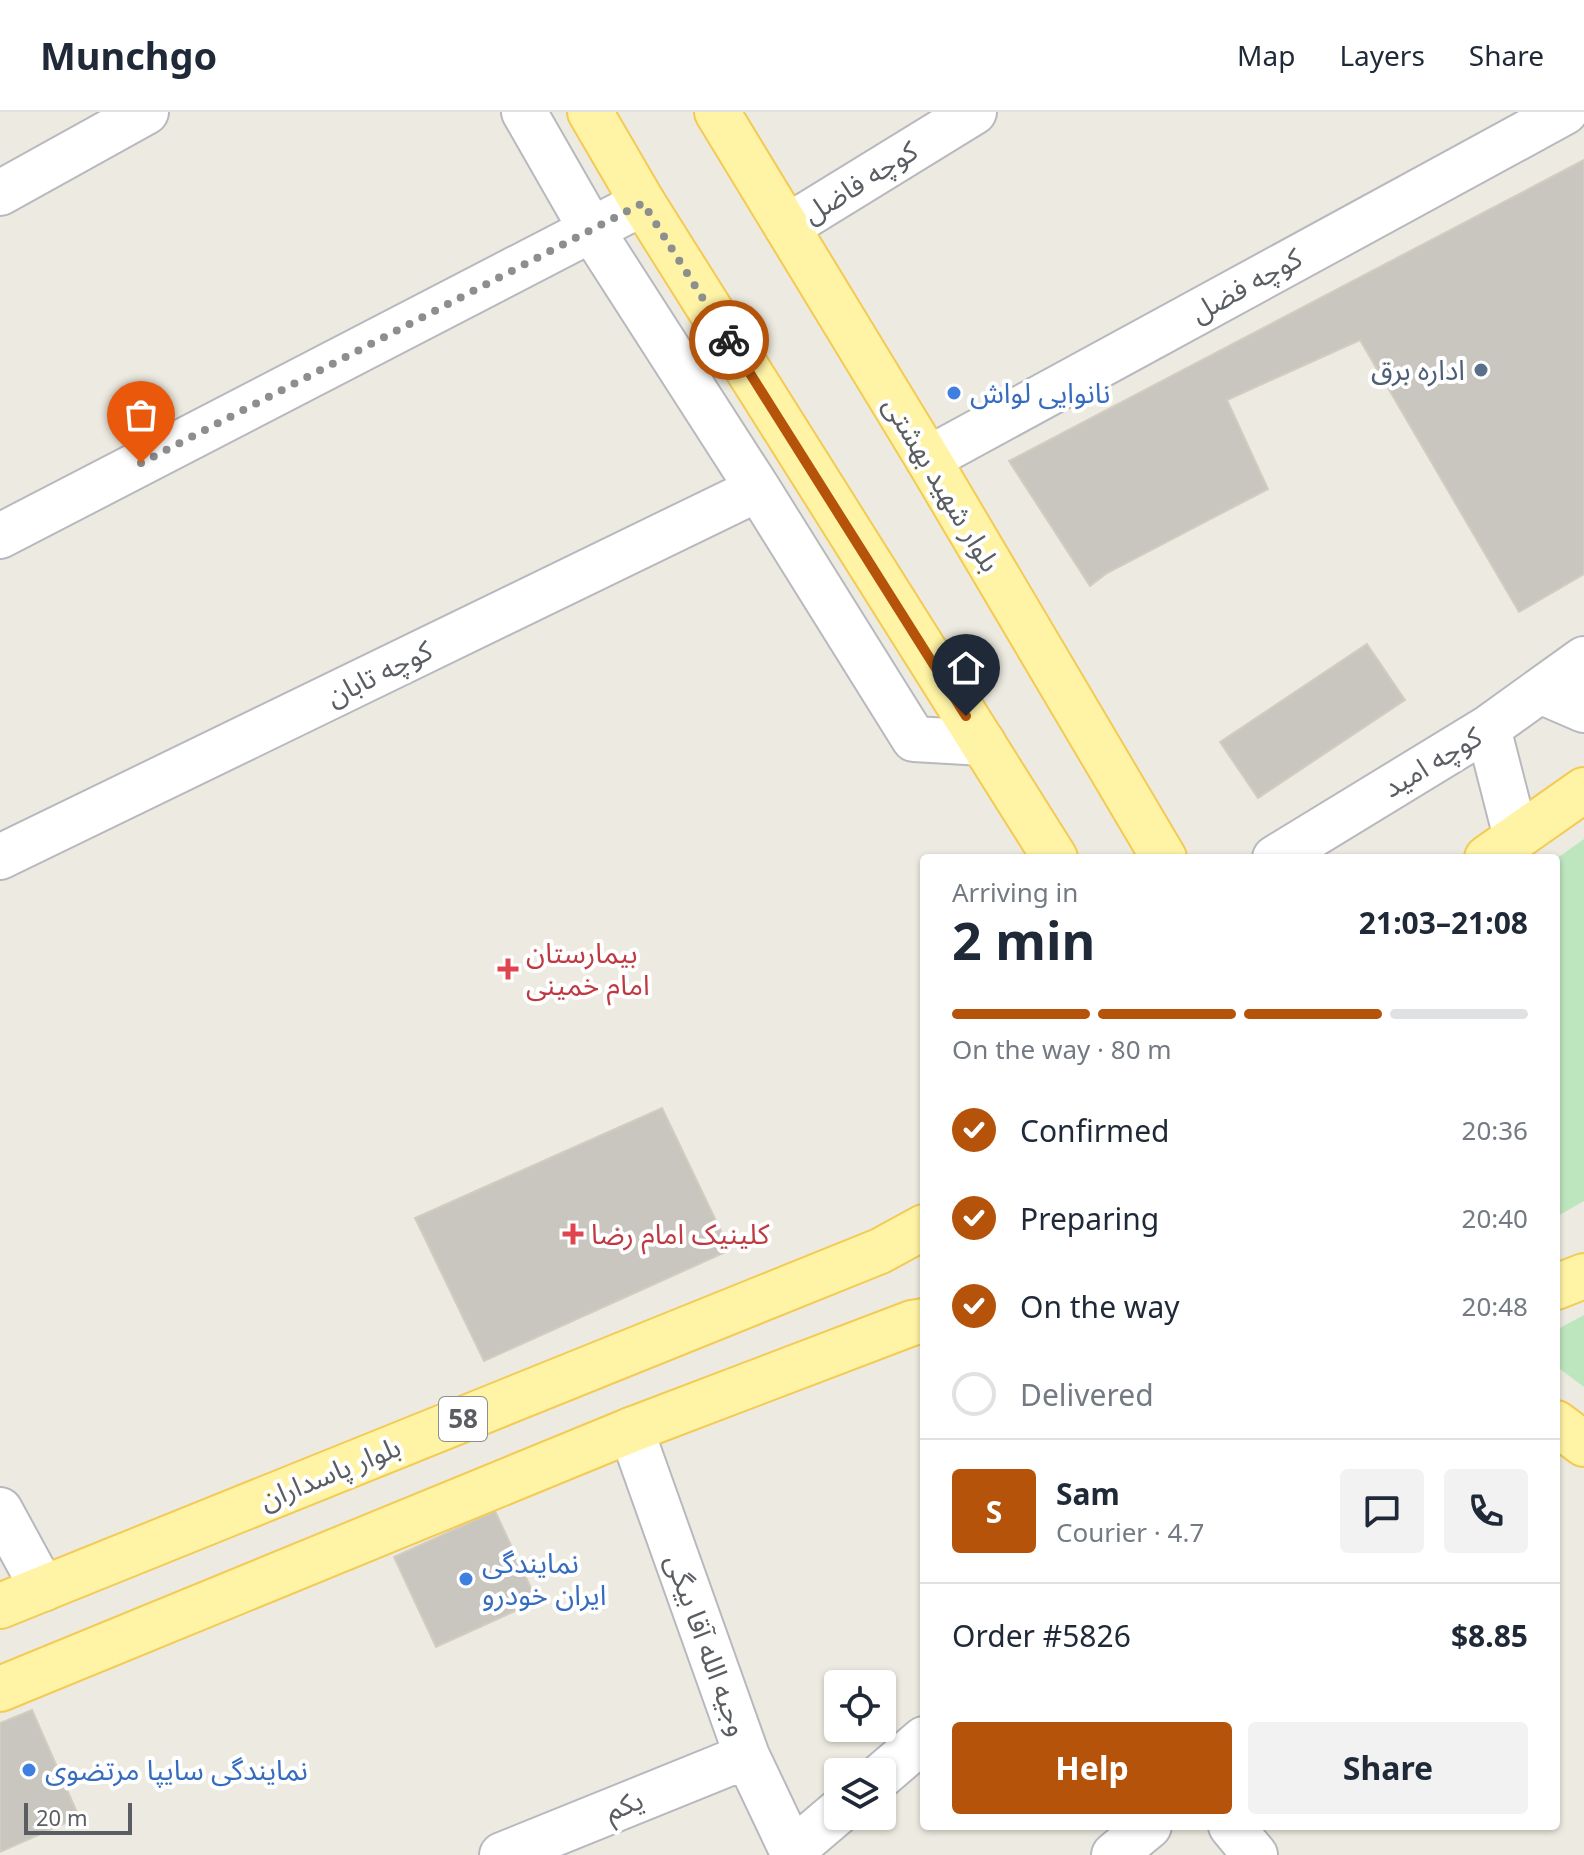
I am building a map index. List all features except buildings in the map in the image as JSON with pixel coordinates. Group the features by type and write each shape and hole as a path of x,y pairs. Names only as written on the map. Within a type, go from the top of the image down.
{"main road":[{"path":"590,112 643,203 1052,854"},
{"name":"بلوار شهید بهشتی","path":"717,112 928,459 1162,854"},
{"path":"1502,848 1584,790"},
{"name":"بلوار پاسداران","path":"0,1606 880,1251 920,1229"},
{"path":"880,1251 911,1251 920,1254"},
{"path":"1560,1285 1584,1276"},
{"path":"0,1689 631,1430 920,1319"},
{"path":"1560,1426 1584,1444"}],"street":[{"path":"0,193 146,112"},
{"path":"524,112 591,229 914,739 983,743"},
{"name":"کوچه فاضل","path":"787,227 974,112"},
{"name":"کوچه فضل","path":"928,459 1565,112"},
{"path":"0,536 643,203"},
{"name":"کوچه تابان","path":"0,857 758,489"},
{"name":"کوچه امید","path":"1282,854 1488,728 1584,659"},
{"path":"1540,691 1584,710"},
{"path":"1488,728 1502,848"},
{"name":"وجیه الله آقا بیگی","path":"631,1430 747,1756 793,1853"},
{"path":"0,1510 43,1589"},
{"path":"896,1763 920,1742"},
{"name":"یکم","path":"502,1855 747,1756"},
{"path":"793,1853 824,1825"},
{"path":"1114,1855 1144,1830"},
{"path":"1234,1830 1255,1855"}],"green space":[{"path":"1584,839 1584,1201 1560,1215 1560,856"},
{"path":"1584,1315 1584,1387 1560,1369 1560,1328"}],"way so far":[{"path":"141,463 643,203 729,340"}],"place":[{"name":"اداره برق","path":"1481,370"},
{"name":"نانوایی لواش","path":"954,393"},
{"name":"بیمارستان امام خمینی","path":"508,969"},
{"name":"کلینیک امام رضا","path":"573,1234"},
{"name":"نمایندگی ایران خودرو","path":"466,1579"},
{"name":"نمایندگی سایپا مرتضوی","path":"29,1770"}],"route":[{"path":"729,340 966,716"}]}
